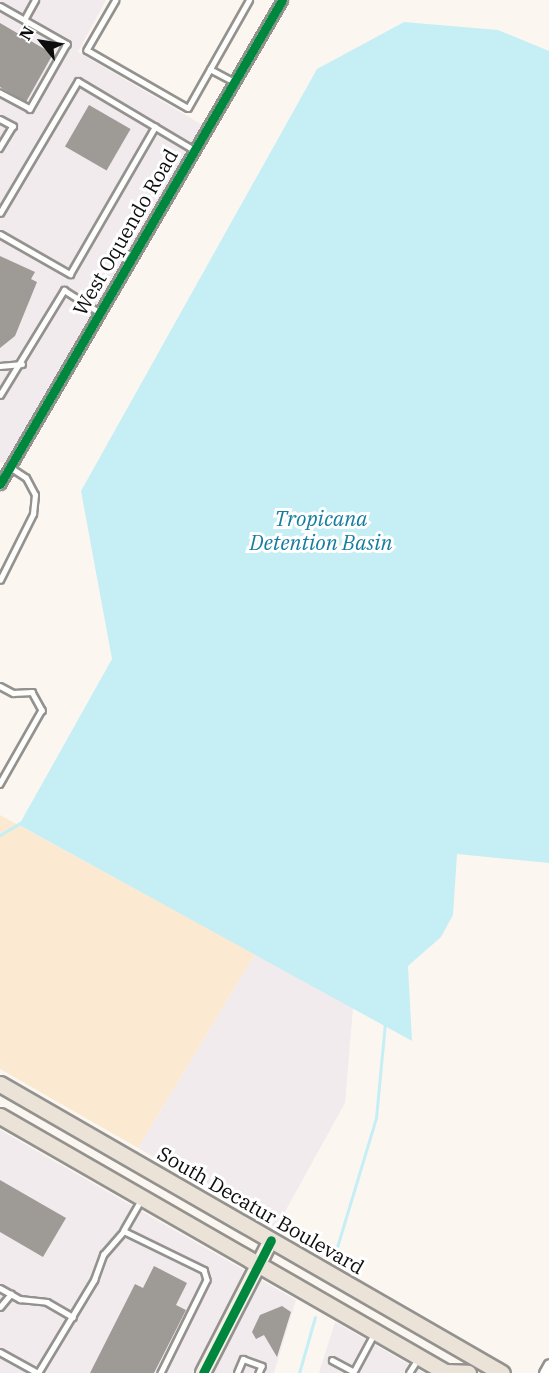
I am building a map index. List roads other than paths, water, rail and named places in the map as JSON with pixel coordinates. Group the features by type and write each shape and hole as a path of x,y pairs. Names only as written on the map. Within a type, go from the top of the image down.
{"main road":[{"name":"South Decatur Boulevard","path":"0,1084 502,1373"},
{"path":"0,1116 446,1373 468,1373"}],"street":[{"name":"West Oquendo Road","path":"0,484 282,0"},
{"path":"0,462 9,467"},
{"path":"206,1372 271,1240"},
{"path":"544,1373 549,1364"}],"lane":[{"path":"24,20 35,0"},
{"path":"116,0 87,50 188,108 249,0"},
{"path":"0,6 67,44 30,109 0,93"},
{"path":"210,69 234,82"},
{"path":"0,213 78,81 194,150"},
{"path":"0,119 13,126 0,148"},
{"path":"0,234 70,274 155,127"},
{"path":"0,395 22,364 64,290 99,312"},
{"path":"0,366 22,364"},
{"path":"0,580 33,514 35,495 26,478 9,467"},
{"path":"0,686 13,693 32,692 42,710 0,784"},
{"path":"0,1352 38,1373 74,1317 103,1255 124,1231 142,1199"},
{"path":"124,1231 204,1270 207,1280 161,1373"},
{"path":"0,1288 11,1294 47,1302 74,1317"},
{"path":"0,1307 11,1294"},
{"path":"332,1360 353,1372 375,1331"},
{"path":"409,1373 418,1357"},
{"path":"237,1373 243,1359 262,1366 259,1373"}],"water":[{"name":"Tropicana Detention Basin","path":"404,22 498,30 549,51 549,863 457,854 453,915 441,937 408,966 412,1041 19,825 112,659 81,491 317,69"}],"waterway":[{"path":"0,835 22,822"},
{"path":"334,1257 376,1118 385,1022"},
{"path":"299,1373 315,1317"}]}
